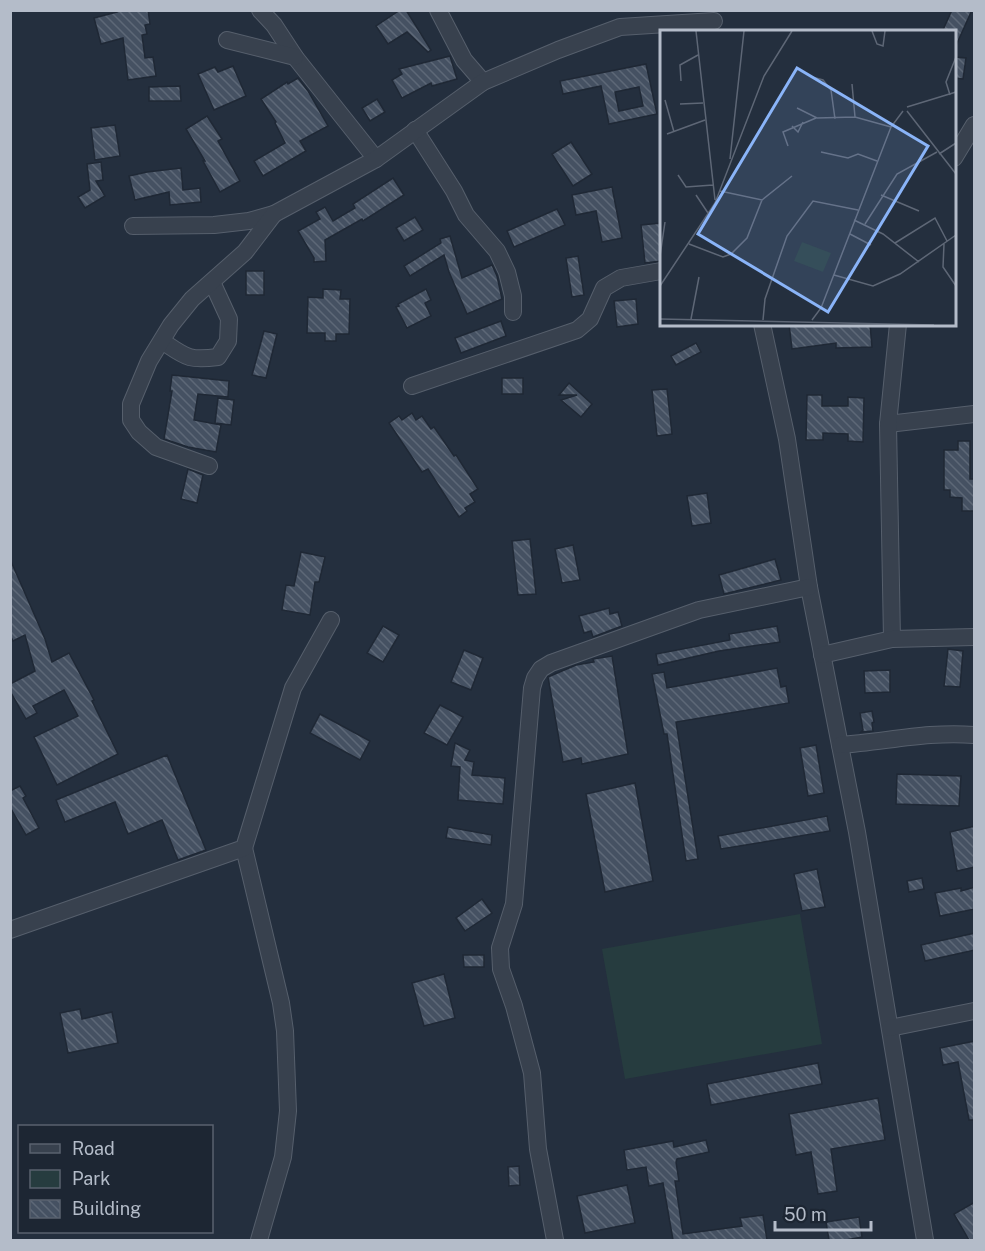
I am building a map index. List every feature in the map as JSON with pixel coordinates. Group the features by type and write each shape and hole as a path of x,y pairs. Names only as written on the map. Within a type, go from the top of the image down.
{"street":[{"path":"260,10 274,25 295,57 376,159"},
{"path":"438,10 464,60 483,82"},
{"path":"133,226 214,225 249,221 274,214 376,159 483,82 620,27 715,21"},
{"path":"226,40 295,57"},
{"path":"955,156 975,125"},
{"path":"415,130 454,191 466,215 497,251 507,272 513,296 513,312"},
{"path":"209,466 156,447 139,432 131,420 131,404 149,361 171,325 192,299 245,252 274,214"},
{"path":"412,386 577,330 590,319 604,288 621,278 660,271"},
{"path":"162,341 179,353 195,360 218,357 228,341 229,319 212,282"},
{"path":"762,326 787,439 809,586 857,832 890,1028 895,1072 925,1240"},
{"path":"892,639 888,424 898,326"},
{"path":"888,424 975,414"},
{"path":"555,1240 538,1149 532,1073 514,1006 501,969 500,948 514,904 529,712 535,678 541,669 551,663 699,610 809,586"},
{"path":"259,1240 283,1157 288,1111 285,1031 281,1003 244,848 293,688 331,620"},
{"path":"822,655 892,639 975,637"},
{"path":"840,745 934,734 975,735"},
{"path":"10,930 244,848"},
{"path":"890,1028 975,1011"}],"green space":[{"path":"800,914 822,1044 625,1079 602,949"}],"building":[{"path":"116,10 148,10 150,24 145,25 147,34 142,35 145,58 153,57 156,76 128,80 123,38 101,44 94,18 117,12"},
{"path":"400,10 406,10 431,50 428,52 407,32 388,44 376,26"},
{"path":"952,10 972,10 955,48 955,30 943,30"},
{"path":"450,56 457,79 432,86 431,83 402,98 392,80 402,74 399,69"},
{"path":"955,57 966,58 963,79 955,78"},
{"path":"646,64 657,114 609,124 601,86 563,94 560,81","holes":["639,87 643,106 619,111 615,92"]},
{"path":"233,66 246,96 214,110 198,74 215,67 218,72"},
{"path":"298,78 328,126 300,141 306,151 263,176 254,161 285,143 276,122 261,99 287,82 288,84"},
{"path":"180,86 181,101 149,101 149,87"},
{"path":"377,99 385,112 370,121 362,108"},
{"path":"207,116 222,139 218,141 240,181 220,192 186,129"},
{"path":"115,125 120,156 95,160 91,128"},
{"path":"571,142 592,174 573,186 552,154"},
{"path":"101,162 103,180 96,181 105,196 85,208 78,197 90,190 87,164"},
{"path":"181,168 183,190 200,188 201,202 170,205 169,192 135,200 129,176"},
{"path":"393,178 404,195 363,221 362,219 325,240 326,261 314,262 314,258 298,231 320,219 316,212 325,207 333,221 355,208 353,204"},
{"path":"612,187 622,238 602,242 596,211 576,215 572,195"},
{"path":"557,209 565,225 514,247 507,231"},
{"path":"415,217 423,230 404,241 396,228"},
{"path":"660,223 660,261 645,263 641,225"},
{"path":"450,236 462,278 492,265 502,299 467,314 444,255 410,276 404,266 441,243 440,239"},
{"path":"578,256 584,295 572,297 566,258"},
{"path":"246,271 264,271 264,295 246,295"},
{"path":"323,289 341,290 340,299 350,299 349,334 336,334 336,341 325,341 325,333 307,333 308,297 323,298"},
{"path":"426,289 431,300 425,303 431,316 407,328 396,307"},
{"path":"636,299 638,324 617,327 614,301"},
{"path":"501,321 506,336 461,353 455,338"},
{"path":"789,326 870,326 872,347 836,348 836,343 792,349"},
{"path":"264,331 277,334 266,378 252,375"},
{"path":"696,343 701,352 676,365 671,356"},
{"path":"172,375 229,381 228,397 198,394 194,420 221,425 216,452 188,447 164,439 172,391 170,391"},
{"path":"502,378 523,378 523,394 502,394"},
{"path":"569,383 592,404 581,417 561,400 577,395 559,395"},
{"path":"667,389 672,434 657,436 652,390"},
{"path":"807,395 822,395 822,406 848,406 848,397 864,398 863,442 848,441 848,434 823,433 823,440 806,440"},
{"path":"218,398 234,400 231,425 215,423"},
{"path":"412,413 416,420 422,416 431,429 434,427 478,489 470,494 475,502 465,508 467,511 459,517 428,469 422,472 389,423 399,416 402,420"},
{"path":"958,441 970,441 970,479 975,479 975,511 962,511 962,498 950,497 950,490 944,490 944,450 958,450"},
{"path":"188,469 203,475 197,503 181,499"},
{"path":"707,493 711,523 692,526 687,496"},
{"path":"530,539 536,594 518,595 512,541"},
{"path":"573,545 580,580 562,583 555,549"},
{"path":"301,552 325,557 319,582 315,582 310,615 282,610 286,585 294,586"},
{"path":"10,559 45,639 52,662 69,653 94,700 92,701 118,754 57,785 34,737 78,716 64,690 33,706 37,713 26,719 10,691 10,684 35,671 25,635 13,641 10,635"},
{"path":"775,559 781,580 724,594 719,575"},
{"path":"609,608 610,614 618,612 622,626 593,637 591,631 584,633 579,616"},
{"path":"383,626 399,635 383,662 367,653"},
{"path":"777,626 780,642 719,651 658,665 656,654 730,640 729,634"},
{"path":"948,649 963,651 960,687 944,686"},
{"path":"464,650 483,658 471,690 451,682"},
{"path":"612,656 628,754 582,764 581,758 563,762 548,677 576,665 594,662 593,659"},
{"path":"777,668 781,687 786,686 789,703 676,722 698,859 686,861 667,734 664,734 652,674 664,672 667,688"},
{"path":"890,670 890,692 865,693 864,671"},
{"path":"440,705 463,717 447,745 424,733"},
{"path":"872,711 873,731 861,732 863,730 860,713"},
{"path":"320,714 370,741 360,760 310,733"},
{"path":"455,743 470,750 465,760 474,762 472,775 505,778 503,804 458,800 460,767 451,766"},
{"path":"816,745 824,793 808,796 800,748"},
{"path":"167,755 206,850 178,860 162,820 128,834 115,802 65,822 56,800"},
{"path":"897,774 961,776 959,806 896,804"},
{"path":"635,783 653,881 605,892 586,794"},
{"path":"20,786 26,796 23,798 39,828 26,835 10,807 10,791"},
{"path":"827,816 830,831 721,849 718,836"},
{"path":"975,826 975,867 957,871 950,832"},
{"path":"448,827 492,835 491,845 446,838"},
{"path":"817,869 825,907 802,911 794,874"},
{"path":"922,878 924,889 909,892 907,881"},
{"path":"975,887 975,909 940,916 935,893 961,888 961,891"},
{"path":"482,899 492,913 465,931 456,918"},
{"path":"975,933 975,950 925,961 921,945"},
{"path":"463,955 484,955 484,967 464,967"},
{"path":"444,974 455,1018 424,1026 412,983"},
{"path":"80,1009 82,1019 112,1012 118,1043 68,1053 60,1013"},
{"path":"975,1041 975,1120 969,1120 958,1062 943,1065 940,1048"},
{"path":"818,1063 822,1084 711,1105 707,1084"},
{"path":"878,1098 885,1140 831,1149 837,1191 818,1194 811,1152 796,1155 789,1114"},
{"path":"706,1140 709,1152 677,1159 676,1162 679,1181 675,1181 683,1234 742,1226 740,1218 763,1215 767,1240 673,1240 663,1183 649,1186 646,1167 627,1170 624,1150 673,1141 674,1147"},
{"path":"519,1166 520,1185 509,1186 508,1167"},
{"path":"627,1185 635,1223 585,1233 577,1196"},
{"path":"975,1202 975,1240 969,1240 954,1214"},
{"path":"859,1217 862,1237 829,1240 826,1222"}]}
